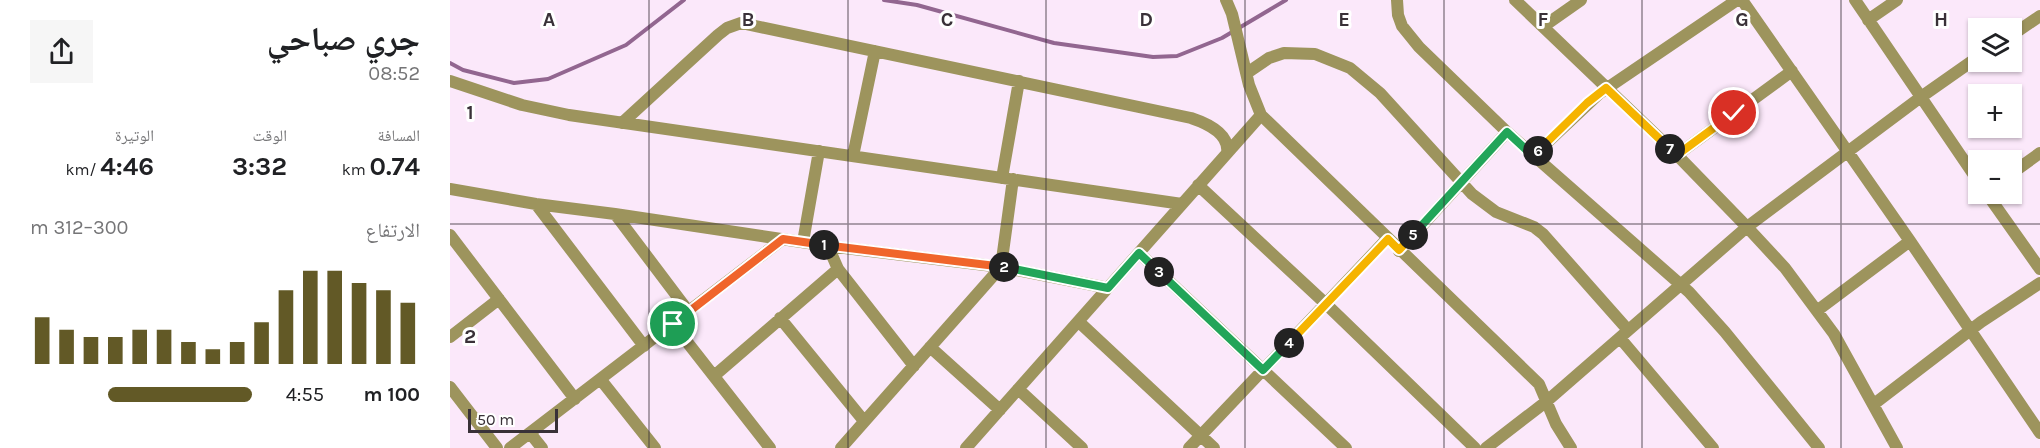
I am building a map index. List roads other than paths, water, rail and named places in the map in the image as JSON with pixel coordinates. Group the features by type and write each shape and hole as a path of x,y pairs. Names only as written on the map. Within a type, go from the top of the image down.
{"street":[{"path":"1226,0 1242,49 1252,95 1261,115 1539,384 1571,448"},
{"path":"1397,0 1398,15 1410,37 1533,156 1680,284 1725,332 1819,448"},
{"path":"1515,0 1677,155 1785,268 1834,334 1897,448"},
{"path":"1544,26 1581,0"},
{"path":"1533,156 1587,103 1606,88 1737,0"},
{"path":"1743,0 2040,433"},
{"path":"1855,0 1968,166"},
{"path":"1868,20 1897,0"},
{"path":"2022,28 2040,16"},
{"path":"622,123 718,35 733,25 746,24 1191,118 1215,129 1225,141 1228,147 1227,153"},
{"path":"853,156 875,51"},
{"path":"1247,73 1269,58 1284,53 1315,54 1350,68 1380,93 1460,183 1496,212 1534,227 1543,234 1713,448"},
{"path":"1489,447 1547,401 1747,227 1847,151 1968,64"},
{"path":"1677,155 1792,71"},
{"path":"450,81 522,105 569,115 1182,204"},
{"path":"841,448 1001,267 1019,81"},
{"path":"966,448 1261,115"},
{"path":"1399,250 1507,132"},
{"path":"803,242 819,151"},
{"path":"2022,166 2040,153"},
{"path":"1198,185 1326,304 1475,448"},
{"path":"450,189 536,204 828,246 1001,267 1108,288"},
{"path":"536,204 644,346"},
{"path":"1994,204 2040,269"},
{"path":"615,214 689,312"},
{"path":"450,235 575,399"},
{"path":"510,448 783,239"},
{"path":"1189,448 1388,239"},
{"path":"1818,310 1910,241"},
{"path":"828,246 838,269 914,366"},
{"path":"1139,253 1346,448"},
{"path":"714,376 838,269"},
{"path":"1874,404 1970,330 2040,282"},
{"path":"450,337 499,299"},
{"path":"780,318 864,421"},
{"path":"1079,322 1214,448"},
{"path":"673,324 770,448"},
{"path":"930,347 1000,410"},
{"path":"601,380 655,448"},
{"path":"450,387 497,448"},
{"path":"1018,389 1082,448"},
{"path":"530,433 542,448"}],"waterway":[{"path":"450,63 463,70 514,83 548,79 626,45 684,0"},
{"path":"884,0 917,5 1054,43 1153,57 1177,56 1222,38 1286,0"}]}
